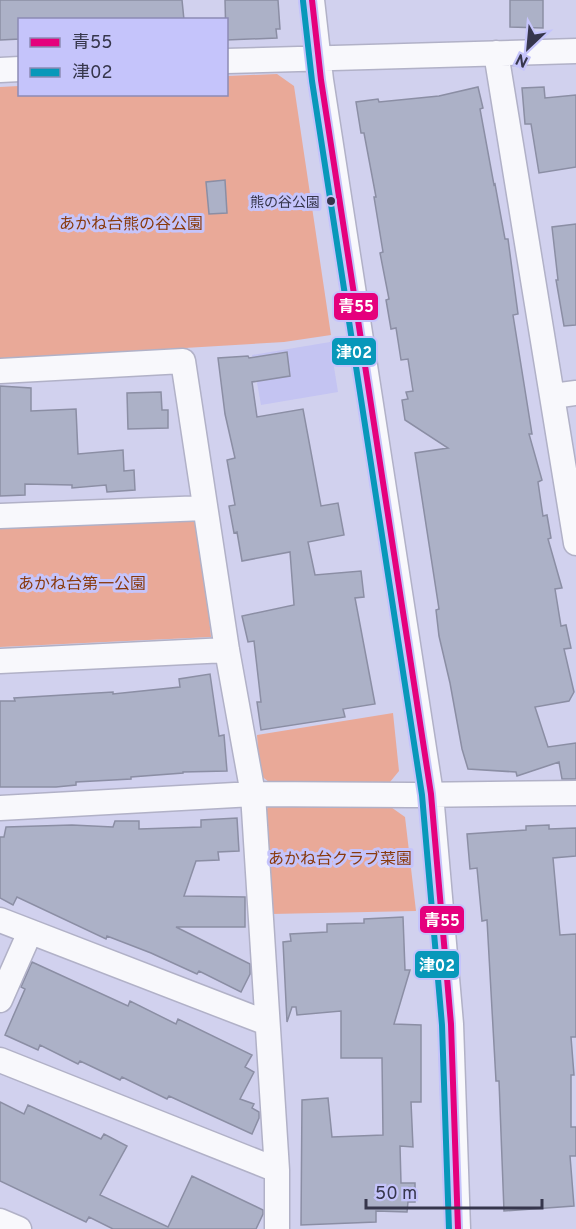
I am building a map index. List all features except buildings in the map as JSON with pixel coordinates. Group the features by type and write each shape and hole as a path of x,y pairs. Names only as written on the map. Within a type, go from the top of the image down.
{"street":[{"path":"312,0 317,57 431,794 451,1024 458,1229"},
{"path":"228,61 576,51"},
{"path":"496,53 565,394 576,543"},
{"path":"0,70 18,69"},
{"path":"0,371 183,361 227,650 253,794 277,1170 278,1229"},
{"path":"0,516 205,508"},
{"path":"0,661 227,650"},
{"path":"0,808 253,794 576,793"},
{"path":"0,920 267,1023"},
{"path":"0,1000 30,932"},
{"path":"0,1060 277,1170"},
{"path":"0,1221 19,1229"}],"shaded area":[{"path":"330,342 338,392 261,405 252,355"}],"green space":[{"name":"あかね台熊の谷公園","path":"277,74 294,86 331,335 284,342 0,359 0,87 18,86 18,96 228,96 228,76"},
{"name":"あかね台第一公園","path":"199,517 211,637 0,647 0,526"},
{"path":"393,713 399,771 390,782 269,782 260,775 257,735"},
{"name":"あかね台クラブ菜園","path":"270,803 388,805 405,817 416,911 271,914 264,815"}],"transit line":[{"name":"青55","path":"312,0 321,80 431,794 451,1024 458,1229"},
{"name":"津02","path":"303,1 312,81 422,795 442,1025 449,1229"}],"place":[{"name":"熊の谷公園","path":"331,201"}]}
